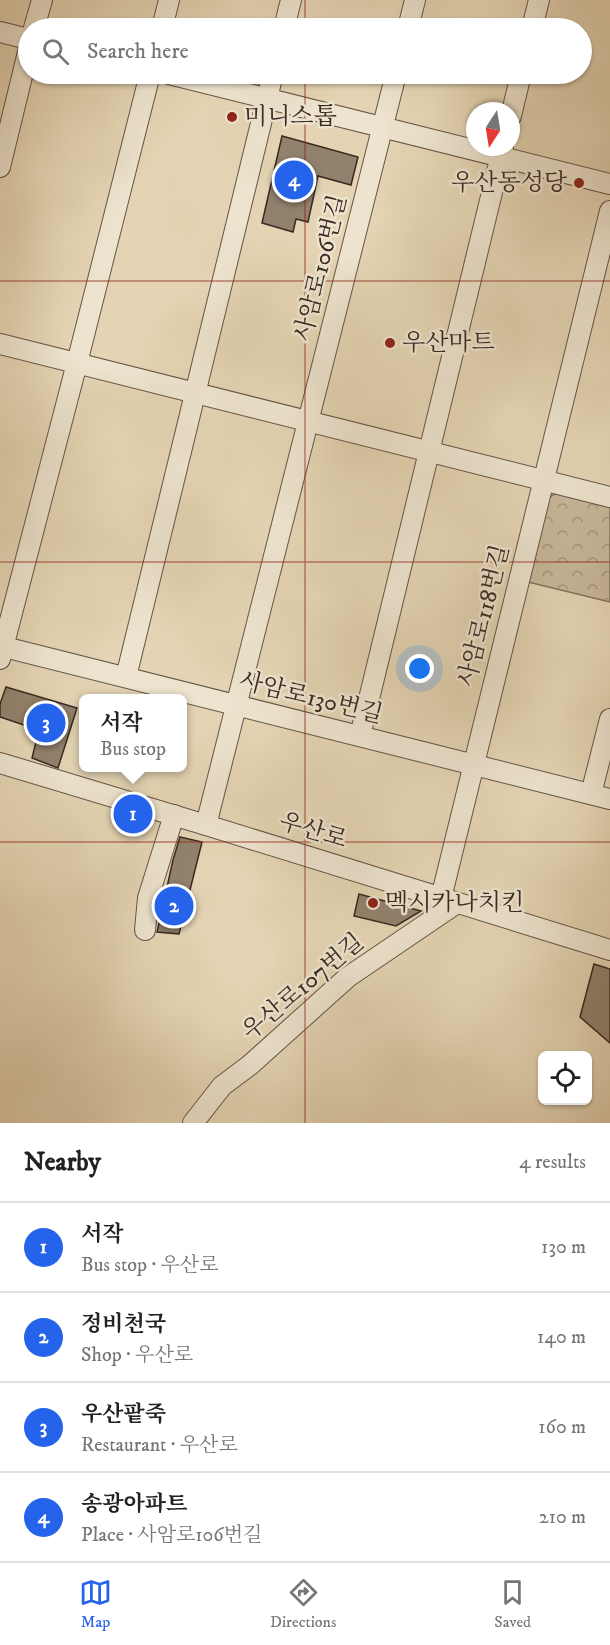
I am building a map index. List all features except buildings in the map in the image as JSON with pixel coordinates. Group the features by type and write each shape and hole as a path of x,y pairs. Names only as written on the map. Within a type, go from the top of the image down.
{"street":[{"path":"37,18 42,0"},
{"path":"164,18 169,0"},
{"path":"286,18 291,0"},
{"path":"410,18 415,0"},
{"path":"534,18 539,0"},
{"path":"0,32 18,36"},
{"path":"0,167 20,84"},
{"path":"1,651 147,84"},
{"path":"210,84 383,127 466,144"},
{"path":"126,678 270,84"},
{"name":"사암로106번길","path":"308,422 394,84"},
{"path":"514,102 519,84"},
{"path":"360,736 501,156"},
{"path":"516,156 610,184"},
{"path":"544,480 610,211"},
{"path":"0,344 610,497"},
{"path":"206,825 308,422"},
{"name":"사암로118번길","path":"449,901 474,765 544,480"},
{"name":"사암로130번길","path":"1,651 126,678 601,796"},
{"path":"601,796 610,719"},
{"name":"우산로","path":"0,763 610,950"},
{"path":"145,930 148,898 174,815"},
{"name":"우산로107번길","path":"193,1123 222,1086 250,1065 348,977 449,901"}],"green space":[{"path":"558,492 610,506 610,602 528,582 548,498"}],"place":[{"name":"미니스톱","path":"232,117"},
{"name":"송광아파트","path":"294,180"},
{"name":"우산동성당","path":"579,183"},
{"name":"우산마트","path":"390,343"},
{"name":"우산팥죽","path":"46,723"},
{"name":"서작","path":"133,814"},
{"name":"멕시카나치킨","path":"373,903"},
{"name":"정비천국","path":"174,906"}]}
